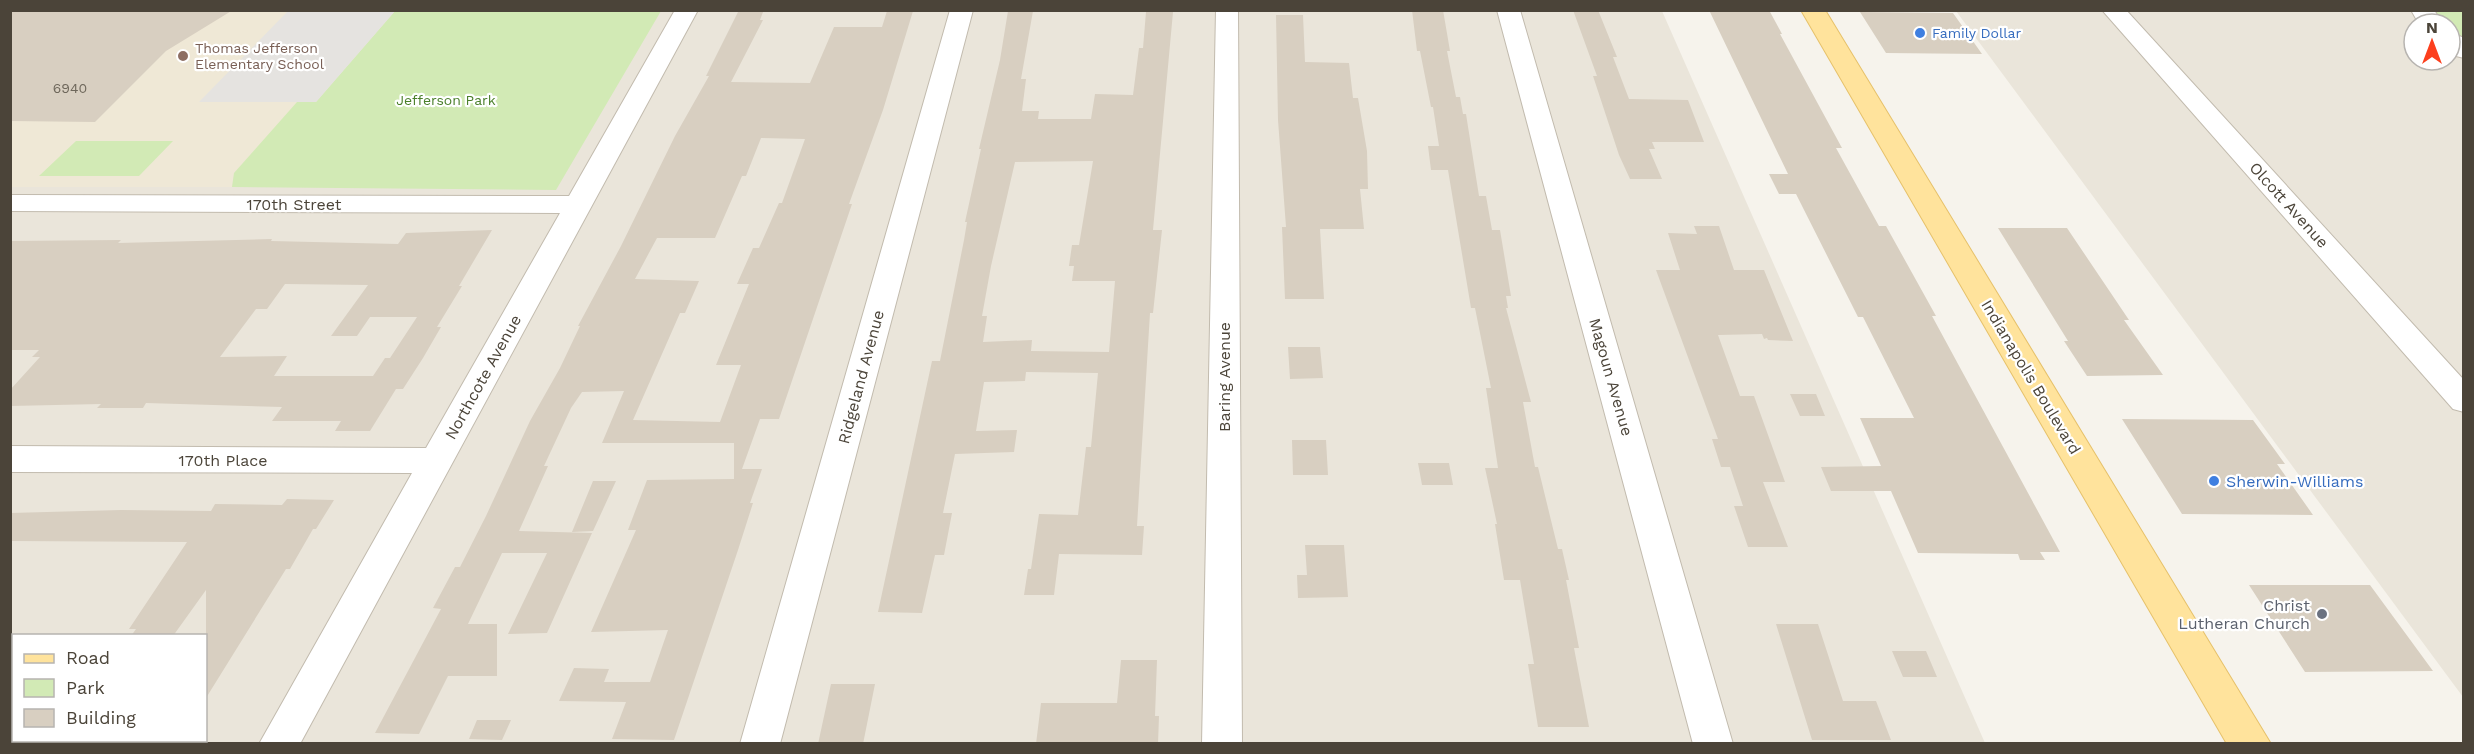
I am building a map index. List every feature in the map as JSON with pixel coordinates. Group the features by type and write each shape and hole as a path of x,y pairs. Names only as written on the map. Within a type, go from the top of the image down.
{"main road":[{"name":"Indianapolis Boulevard","path":"1813,10 2250,744"}],"street":[{"name":"Northcote Avenue","path":"279,744 687,10"},
{"name":"Ridgeland Avenue","path":"759,744 962,10"},
{"name":"Baring Avenue","path":"1222,744 1227,10"},
{"name":"Magoun Avenue","path":"1508,10 1713,744"},
{"name":"Olcott Avenue","path":"2113,10 2463,401"},
{"name":"170th Street","path":"10,203 578,206"},
{"name":"170th Place","path":"10,459 436,461"}],"shaded area":[{"path":"10,11 1662,11 1985,743 11,743"},
{"name":"Thomas Jefferson Elementary School","path":"11,11 395,11 234,173 232,187 11,187"},
{"path":"288,11 395,11 316,102 199,102"},
{"path":"1956,11 2429,11 2402,12 2402,72 2462,72 2463,43 2463,697"}],"green space":[{"name":"Jefferson Park","path":"395,11 661,11 556,190 232,187 234,173 297,102 316,102"},
{"path":"2463,11 2463,43 2462,12 2430,12"},
{"path":"76,141 173,141 139,176 39,176"}],"building":[{"path":"10,10 233,10 166,51 95,122 10,121"},
{"path":"1412,10 1443,10 1450,51 1447,51 1456,97 1460,97 1463,114 1466,114 1479,196 1486,196 1492,230 1500,230 1511,296 1506,296 1508,308 1506,308 1531,402 1523,402 1535,467 1538,467 1558,549 1562,549 1569,580 1566,580 1579,648 1574,648 1589,727 1538,727 1528,664 1534,664 1520,580 1504,580 1495,524 1497,524 1485,468 1498,468 1486,388 1491,388 1475,308 1471,308 1448,170 1431,170 1428,146 1439,146 1433,107 1431,107 1420,51 1417,51"},
{"path":"1573,10 1598,10 1617,57 1613,57 1629,99 1688,100 1704,142 1652,142 1655,149 1649,149 1662,179 1630,179 1619,155 1593,76 1597,76"},
{"path":"1709,10 1769,10 1842,148 1836,148 1879,226 1886,226 1936,316 1932,316 2060,552 2040,552 2045,560 2020,560 2018,554 1918,553 1891,491 1831,491 1821,467 1881,466 1860,418 1914,418 1863,317 1858,317 1796,194 1779,194 1769,174 1788,174"},
{"path":"887,11 913,11 883,110 849,204 852,204 779,419 760,419 742,469 762,469 750,503 753,503 738,550 674,740 612,739 626,702 559,701 574,668 609,669 604,682 650,682 668,630 591,632 636,530 628,530 647,480 734,479 734,443 602,443 624,391 582,392 571,408 544,466 548,466 519,531 592,533 547,633 508,634 547,553 502,553 468,624 497,624 497,676 448,676 419,734 375,733 441,609 433,608 455,567 460,567 530,421 560,368 580,326 578,326 621,246 675,136 709,76 706,76 738,12 763,12 760,20 763,20 731,82 810,83 834,27 882,27","holes":["761,138 805,139 782,203 779,203 759,248 753,248 737,284 749,284 716,365 741,365 720,422 633,420 680,313 685,313 699,281 635,279 657,238 715,238 742,176 746,176"]},
{"path":"1008,11 1033,11 1021,79 1026,79 1022,111 1039,111 1038,119 1091,119 1095,94 1133,95 1139,48 1143,48 1146,12 1173,12 1153,230 1162,230 1153,313 1150,313 1137,526 1144,526 1142,555 1059,554 1054,595 1024,595 1028,569 1031,569 1039,514 1078,515 1086,447 1091,447 1098,373 1026,372 1025,381 984,382 976,431 1017,430 1014,452 955,454 943,513 952,513 944,555 935,555 922,613 878,612 932,361 940,361 964,240 967,222 965,222 981,149 979,149 1000,60","holes":["1093,161 1079,245 1072,245 1069,266 1074,266 1072,281 1115,281 1109,352 1031,351 1032,340 983,342 987,316 982,316 1015,162"]},
{"name":"Family Dollar","path":"1860,12 1953,13 1982,54 1886,53"},
{"path":"1276,15 1303,15 1305,62 1349,63 1353,98 1358,98 1367,151 1368,189 1360,189 1364,229 1320,229 1324,299 1285,299 1282,227 1286,227 1278,120"},
{"path":"1694,226 1719,226 1734,270 1764,270 1793,341 1768,340 1764,339 1762,334 1718,335 1740,396 1754,396 1785,482 1763,482 1788,547 1748,547 1734,506 1743,506 1730,467 1721,467 1712,439 1718,439 1656,270 1680,270 1668,233 1697,234"},
{"path":"1998,228 2067,228 2129,320 2124,320 2163,375 2087,376"},
{"path":"492,230 459,286 462,286 437,327 441,327 423,358 403,389 396,389 370,431 335,431 341,421 272,421 282,407 146,403 143,408 97,408 101,404 10,406 10,390 40,357 32,357 39,350 10,350 10,241 121,240 118,243 272,239 271,241 398,244 406,233","holes":["285,284 368,285 331,336 357,336 370,317 417,317 390,358 385,358 373,376 274,376 287,356 220,357 256,309 267,309"]},
{"path":"1288,347 1320,347 1323,378 1290,379"},
{"path":"1790,394 1816,394 1825,416 1800,416"},
{"path":"2122,419 2253,420 2285,464 2277,464 2313,515 2182,514"},
{"path":"1292,440 1326,440 1328,475 1293,475"},
{"path":"1418,463 1449,463 1453,485 1422,485"},
{"path":"593,481 616,481 593,531 572,532"},
{"path":"287,499 334,500 316,529 313,529 290,569 286,569 207,696 206,590 174,634 132,634 136,629 129,629 187,542 10,541 10,513 121,510 211,511 215,504 282,505"},
{"path":"1305,545 1344,545 1348,597 1298,598 1297,575 1307,575"},
{"path":"2249,585 2370,585 2433,671 2305,672"},
{"path":"1776,624 1818,624 1843,701 1876,701 1891,740 1812,740"},
{"path":"1892,651 1926,651 1937,677 1903,677"},
{"path":"1121,660 1157,660 1155,716 1159,716 1158,744 1036,744 1041,703 1117,703"},
{"path":"831,684 875,684 863,744 818,744"},
{"path":"477,720 511,720 502,740 469,739"}],"place":[{"name":"Family Dollar","path":"1920,33"},
{"name":"Thomas Jefferson Elementary School","path":"183,56"},
{"name":"Sherwin-Williams","path":"2214,481"},
{"name":"Christ Lutheran Church","path":"2322,614"}]}
